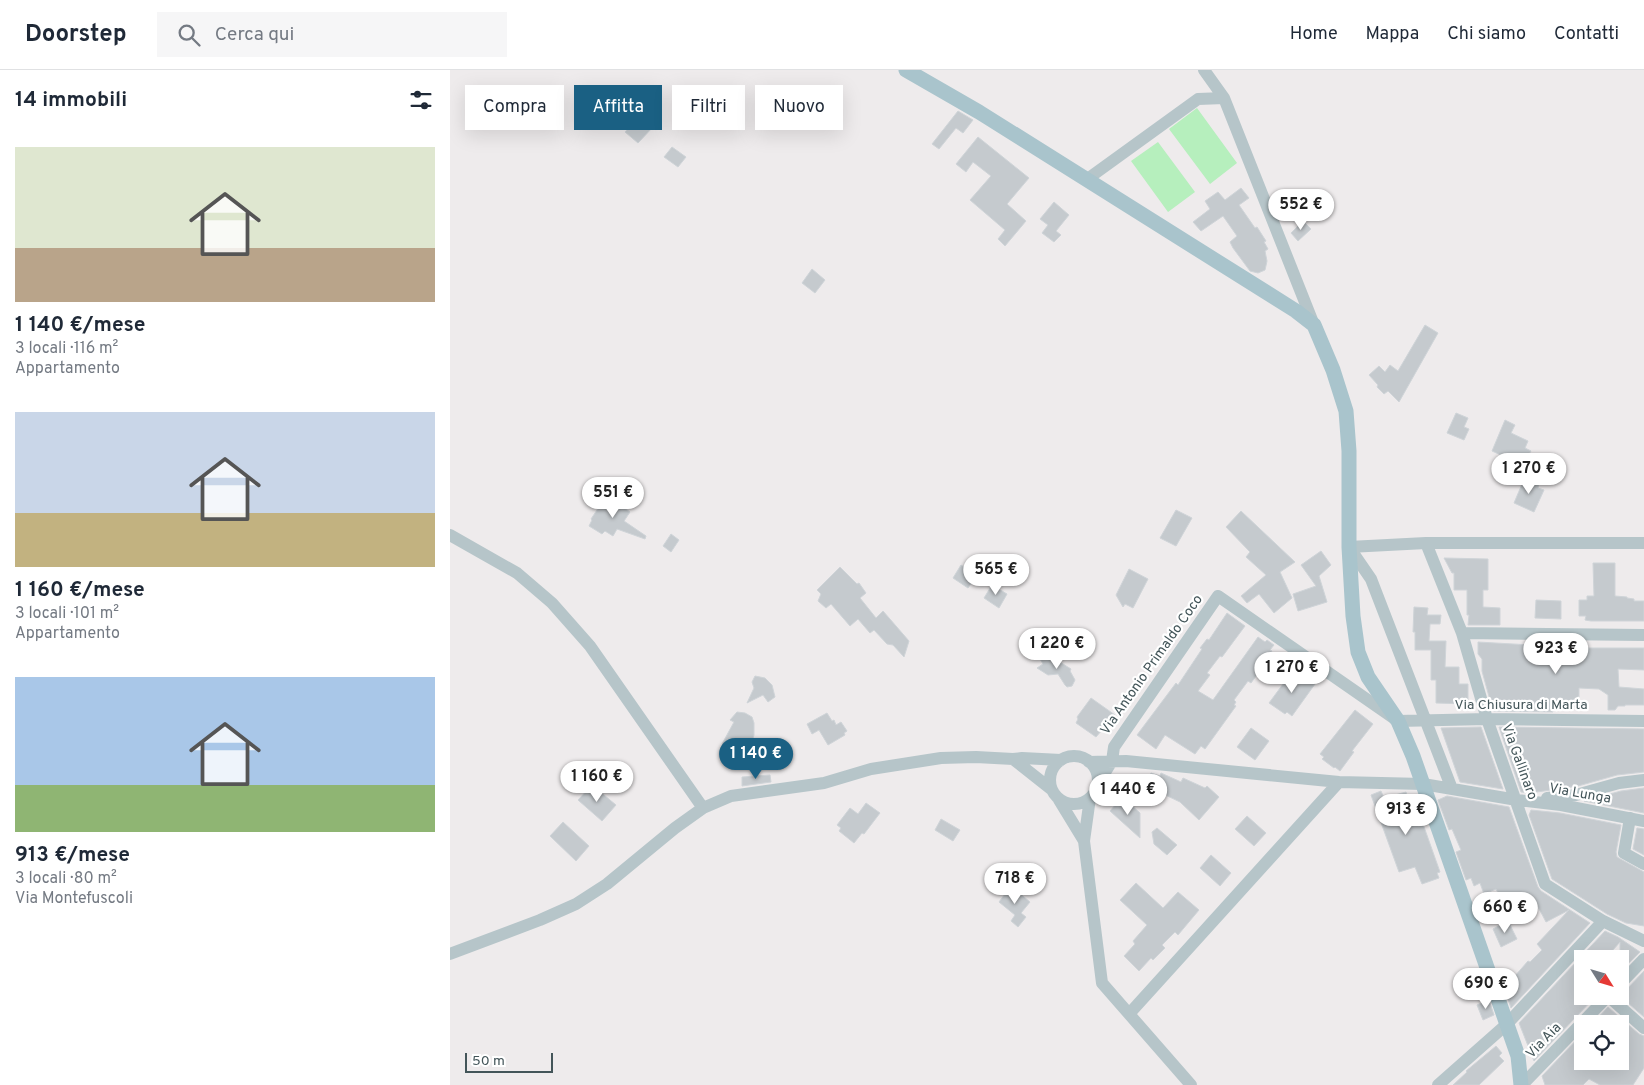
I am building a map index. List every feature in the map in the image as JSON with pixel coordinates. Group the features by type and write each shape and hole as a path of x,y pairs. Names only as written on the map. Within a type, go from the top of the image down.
{"main road":[{"path":"906,70 979,112 1296,311 1314,325 1333,370 1346,411 1349,451 1349,547 1353,616 1358,652 1368,677 1398,721 1423,784 1510,1020 1518,1056 1521,1085"}],"street":[{"path":"1204,70 1224,98 1314,325"},
{"path":"1086,180 1198,99 1224,98"},
{"path":"450,535 518,573 552,603 590,646 703,808"},
{"path":"1349,547 1426,543 1644,543"},
{"name":"Via Gallinaro","path":"1426,543 1462,632 1488,719 1545,884 1603,921 1644,942"},
{"path":"1349,547 1371,579 1452,789"},
{"name":"Via Antonio Primaldo Coco","path":"1112,761 1114,747 1218,596 1398,721"},
{"path":"1462,632 1644,635"},
{"name":"Via Chiusura di Marta","path":"1398,721 1488,719 1644,721"},
{"path":"1051,789 1049,781 1055,765 1061,760 1075,756 1090,762 1095,768 1098,784"},
{"path":"450,954 540,920 576,904 608,884 674,828 703,808 731,796 824,783 871,769 941,758 976,757 1013,760 1022,758 1061,760"},
{"path":"1013,760 1051,789 1084,841"},
{"path":"1059,800 1065,803 1078,804 1090,798 1112,761"},
{"name":"Via Lunga","path":"1090,762 1112,761 1338,782 1423,784 1517,800 1561,805 1644,821"},
{"path":"1517,800 1576,795 1618,783 1644,780"},
{"path":"1129,1014 1338,782"},
{"path":"1090,798 1084,841 1102,983 1190,1085"},
{"path":"1630,818 1624,853 1644,864"},
{"path":"1438,1085 1510,1020 1603,921"},
{"path":"1629,975 1644,959"},
{"name":"Via Aia","path":"1521,1085 1599,1005"},
{"path":"1618,1005 1644,1028"}],"green space":[{"path":"1197,108 1237,163 1210,184 1169,129"},
{"path":"1158,142 1195,192 1168,212 1131,161"}],"building":[{"path":"958,111 973,120 963,133 956,128 939,149 932,144"},
{"path":"627,130 650,130 638,143 625,132"},
{"path":"978,137 1029,178 1007,204 1026,221 1005,246 998,239 1005,230 970,200 991,176 973,162 966,172 956,164"},
{"path":"672,147 686,157 678,167 664,157"},
{"path":"1241,188 1249,198 1239,205 1255,228 1257,227 1266,241 1264,242 1268,249 1265,251 1267,261 1265,270 1258,273 1250,271 1233,248 1230,242 1237,236 1223,216 1201,231 1193,222 1210,209 1205,201 1218,192 1225,200"},
{"path":"1054,202 1069,215 1056,231 1061,235 1054,242 1042,233 1048,225 1040,219"},
{"path":"1303,221 1311,229 1298,241 1291,233"},
{"path":"812,269 825,280 815,293 802,283"},
{"path":"1425,325 1438,333 1399,402 1388,391 1384,394 1369,375 1379,366 1385,372 1390,365 1398,371"},
{"path":"1456,413 1468,418 1464,427 1469,429 1464,440 1447,433"},
{"path":"1505,420 1515,425 1511,433 1528,441 1525,448 1531,451 1527,457 1531,459 1527,467 1492,451"},
{"path":"1525,477 1539,483 1538,488 1544,490 1534,512 1514,503"},
{"path":"607,495 630,512 624,521 646,536 645,539 617,529 613,536 605,531 602,534 589,526 591,519"},
{"path":"1176,510 1192,518 1176,546 1160,538"},
{"path":"1241,511 1295,562 1280,572 1292,598 1274,613 1259,594 1247,603 1241,596 1266,575 1246,557 1250,552 1226,527"},
{"path":"671,534 679,540 671,552 663,546"},
{"path":"1321,551 1331,565 1319,576 1327,602 1298,611 1293,594 1316,586 1301,565"},
{"path":"1444,558 1488,559 1488,590 1483,590 1483,607 1500,608 1500,625 1468,625 1467,590 1454,590 1454,573 1452,573"},
{"path":"1593,563 1615,563 1615,596 1627,597 1634,599 1634,601 1644,601 1644,621 1591,621 1585,620 1586,616 1579,616 1579,600 1587,600 1587,596 1594,596"},
{"path":"961,565 977,575 968,588 953,578"},
{"path":"840,567 857,584 859,583 866,593 860,598 876,618 883,611 909,641 904,657 893,645 887,644 874,630 870,633 858,619 850,626 831,604 826,608 818,601 821,594 817,590"},
{"path":"1129,569 1148,579 1133,608 1125,604 1123,607 1116,595"},
{"path":"992,585 1007,594 999,608 984,598"},
{"path":"1536,600 1561,601 1561,619 1535,618"},
{"path":"1414,607 1428,608 1427,615 1441,615 1440,624 1430,624 1429,641 1446,641 1445,667 1459,667 1459,684 1468,684 1468,704 1436,703 1436,680 1431,680 1431,650 1415,650 1415,632 1413,632"},
{"path":"1227,613 1245,626 1222,657 1220,656 1207,673 1210,675 1198,691 1213,700 1258,637 1274,645 1270,650 1272,651 1267,661 1251,683 1248,681 1234,700 1236,702 1234,705 1236,706 1205,749 1201,746 1195,754 1165,735 1156,749 1137,735 1176,683 1178,685 1202,649 1200,648 1207,639 1209,640"},
{"path":"1478,642 1531,645 1531,642 1580,642 1580,648 1644,648 1644,670 1618,669 1619,687 1644,689 1644,705 1625,705 1618,706 1615,710 1608,710 1608,695 1599,689 1579,688 1579,707 1553,706 1553,712 1493,711 1482,671 1482,659 1478,654"},
{"path":"1048,655 1051,660 1055,659 1071,669 1070,671 1075,680 1072,686 1067,687 1058,674 1048,675 1037,668 1043,664 1040,659"},
{"path":"1297,671 1315,684 1292,716 1287,712 1285,714 1269,703 1286,680 1289,682"},
{"path":"755,676 765,678 772,685 775,697 768,702 763,695 747,703 754,688 752,682"},
{"path":"1091,698 1115,715 1096,737 1076,723 1077,717"},
{"path":"1355,710 1373,724 1352,751 1354,752 1340,771 1322,759 1324,757 1320,754"},
{"path":"737,712 745,713 752,717 754,735 751,745 729,756 727,748 722,744 734,722 730,720"},
{"path":"827,713 836,725 841,722 847,731 844,733 845,735 828,745 819,730 812,734 807,724"},
{"path":"1481,727 1503,789 1460,782 1441,728"},
{"path":"1499,727 1644,729 1644,772 1617,775 1578,786 1530,793 1521,792"},
{"path":"1251,728 1269,741 1255,760 1237,747"},
{"path":"1151,773 1160,776 1161,773 1181,782 1183,778 1205,788 1207,786 1219,797 1199,820 1180,802 1157,791 1153,802 1144,791 1138,788 1142,777 1149,779"},
{"path":"770,775 771,782 742,786 742,777"},
{"path":"592,785 616,805 602,821 578,800"},
{"path":"1644,788 1644,813 1584,801 1621,791"},
{"path":"1381,791 1384,798 1406,792 1418,826 1423,824 1440,872 1437,873 1439,878 1422,884 1415,867 1399,872 1371,795"},
{"path":"1447,796 1509,807 1538,887 1541,891 1590,923 1511,1008 1508,999 1513,992 1509,988 1517,979 1514,977 1528,961 1530,962 1542,950 1537,944 1569,910 1546,922 1536,903 1510,916 1496,889 1484,894 1480,883 1474,886 1471,878 1466,880 1456,852 1461,850 1452,829 1449,830 1438,800"},
{"path":"1122,797 1140,813 1140,838 1110,811"},
{"path":"866,803 880,813 864,834 862,833 854,843 839,831 841,828 837,825 850,808 858,814"},
{"path":"1531,810 1560,813 1621,825 1616,852 1617,857 1644,872 1644,926 1626,923 1607,914 1552,879 1529,815"},
{"path":"1247,816 1266,833 1254,846 1235,829"},
{"path":"941,819 960,830 953,841 935,830"},
{"path":"563,822 589,846 576,861 550,836"},
{"path":"1157,828 1177,845 1167,855 1154,844 1152,832"},
{"path":"1637,828 1644,829 1644,855 1633,849"},
{"path":"1211,855 1231,873 1220,886 1200,868"},
{"path":"1136,883 1163,908 1178,892 1199,910 1178,935 1175,932 1162,945 1165,948 1153,960 1151,958 1139,971 1124,956 1135,944 1133,941 1147,925 1120,900"},
{"path":"1011,886 1030,902 1021,913 1026,917 1018,927 1011,921 1015,915 999,902"},
{"path":"1508,921 1517,939 1501,947 1493,929"},
{"path":"1605,931 1618,937 1640,952 1629,963 1629,950 1620,950 1620,942 1613,950 1587,950"},
{"path":"1574,964 1574,1005 1587,1005 1578,1015 1574,1015 1574,1019 1534,1061 1519,1023"},
{"path":"1644,971 1644,1017 1629,1004 1629,987"},
{"path":"1489,1000 1494,1015 1483,1020 1477,1005"},
{"path":"1608,1007 1617,1015 1600,1015"},
{"path":"1629,1025 1644,1036 1644,1068 1633,1085 1600,1085 1589,1079 1583,1085 1545,1085 1542,1076 1574,1042 1574,1070 1629,1070"},
{"path":"1496,1046 1502,1053 1499,1056 1504,1061 1479,1085 1453,1085 1466,1071"}]}
